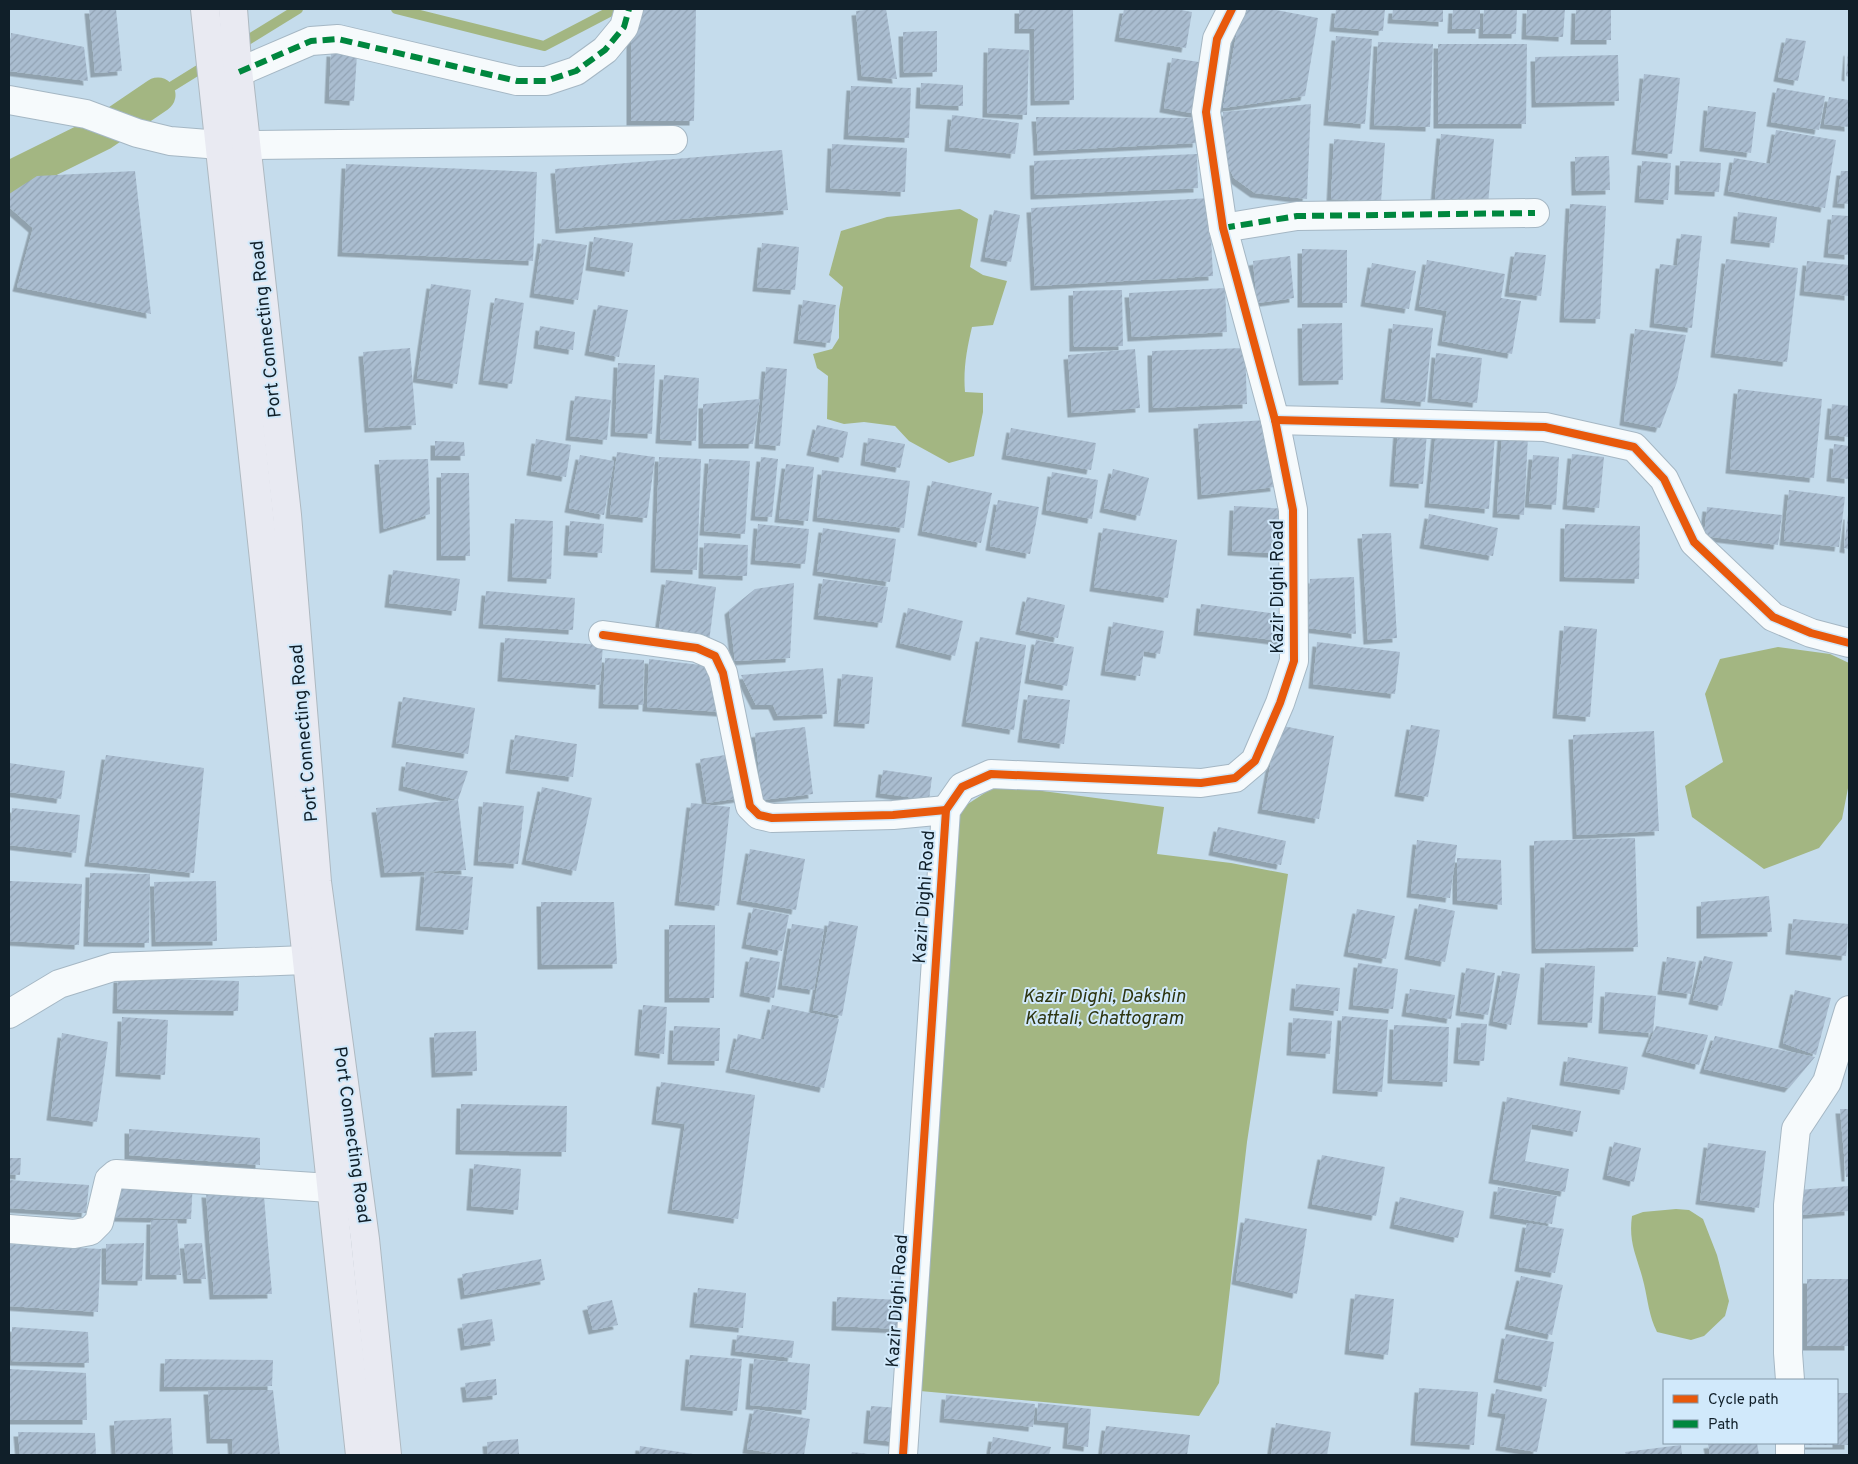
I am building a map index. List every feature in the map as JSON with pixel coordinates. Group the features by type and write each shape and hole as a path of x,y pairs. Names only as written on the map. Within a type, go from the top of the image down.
{"highway":[{"name":"Port Connecting Road","path":"205,9 214,90 233,145 287,515 317,882 365,1239 387,1455"},
{"name":"Port Connecting Road","path":"234,18 238,66 233,145 306,960 360,1455"}],"street":[{"path":"238,66 311,41 338,39 516,81 546,81 576,71 605,50 624,27 629,9"},
{"name":"Kazir Dighi Road","path":"903,1455 946,810 962,787 991,774 1201,783 1235,778 1255,761 1280,703 1294,661 1293,510 1275,420 1223,228 1206,112 1218,39 1232,9"},
{"path":"9,100 86,114 137,133 170,141 233,145 673,140"},
{"path":"1223,228 1297,216 1535,213"},
{"path":"1275,420 1546,427 1634,446 1664,479 1694,542 1773,617 1811,632 1849,643"},
{"path":"603,636 697,648 715,656 723,674 750,806 759,815 772,818 892,816 946,810"},
{"path":"9,1014 59,984 113,967 306,960"},
{"path":"1790,1379 1788,1353 1788,1205 1796,1129 1827,1082 1849,1010"},
{"path":"9,1229 74,1234 90,1231 99,1222 109,1180 116,1174 330,1188"}],"water":[{"path":"960,209 978,219 970,267 983,275 1007,281 993,325 972,327 965,367 965,392 983,393 983,412 974,456 949,463 909,441 895,426 864,422 844,424 827,419 828,376 817,368 813,354 832,349 839,338 839,310 843,287 829,275 841,231 887,217"},
{"path":"1778,647 1830,654 1849,663 1849,783 1842,819 1819,848 1764,869 1692,817 1685,786 1723,762 1705,694 1720,659"},
{"name":"Kazir Dighi, Dakshin Kattali, Chattogram","path":"997,785 1164,807 1157,854 1231,863 1288,874 1247,1142 1219,1383 1199,1416 920,1391 954,813"},
{"path":"1676,1209 1689,1210 1703,1219 1717,1255 1729,1301 1725,1316 1704,1336 1691,1340 1657,1332 1650,1314 1631,1235 1632,1216 1643,1212"}],"building":[{"path":"89,9 116,9 122,71 95,73"},
{"path":"639,9 696,9 694,121 631,121 631,39"},
{"path":"886,9 897,79 862,76 856,11"},
{"path":"1019,9 1073,9 1074,100 1035,101 1034,29 1019,29"},
{"path":"1124,9 1175,9 1192,12 1186,48 1119,37"},
{"path":"1241,9 1271,9 1318,18 1305,96 1223,108"},
{"path":"1336,9 1385,9 1383,31 1334,27"},
{"path":"1393,9 1443,9 1443,22 1392,19"},
{"path":"1453,9 1480,9 1480,29 1452,29"},
{"path":"1484,9 1517,9 1516,34 1483,34"},
{"path":"1527,9 1565,9 1563,37 1526,35"},
{"path":"1576,9 1611,9 1611,40 1575,40"},
{"path":"937,31 937,72 904,73 903,32"},
{"path":"11,33 84,47 88,81 9,71"},
{"path":"1336,36 1372,39 1365,124 1328,121"},
{"path":"1786,38 1806,41 1798,81 1778,77"},
{"path":"1378,42 1433,44 1430,127 1374,125"},
{"path":"1438,44 1527,44 1526,124 1438,124"},
{"path":"988,48 1029,50 1027,115 987,113"},
{"path":"331,52 357,54 354,101 329,99"},
{"path":"1849,52 1849,77 1846,76"},
{"path":"1618,55 1619,101 1536,103 1535,57"},
{"path":"1172,58 1206,63 1197,114 1164,108"},
{"path":"1644,74 1680,78 1672,154 1636,150"},
{"path":"921,83 963,85 963,106 920,104"},
{"path":"851,86 911,88 909,138 848,135"},
{"path":"1777,88 1825,96 1819,130 1771,122"},
{"path":"1829,97 1849,100 1849,127 1824,124"},
{"path":"1311,104 1307,199 1255,193 1234,178 1224,157 1223,112"},
{"path":"1708,106 1756,112 1751,153 1704,147"},
{"path":"952,115 1019,123 1015,154 949,147"},
{"path":"1036,117 1199,118 1197,143 1038,151"},
{"path":"1776,130 1836,140 1825,208 1728,191 1734,158 1770,164"},
{"path":"1441,134 1494,139 1488,204 1435,199"},
{"path":"1334,139 1385,143 1381,202 1331,199"},
{"path":"832,144 907,148 905,192 830,188"},
{"path":"782,150 788,210 560,229 555,169"},
{"path":"1197,154 1198,188 1035,195 1034,161"},
{"path":"1609,156 1610,190 1576,191 1575,157"},
{"path":"1642,161 1671,163 1668,200 1639,198"},
{"path":"1680,161 1721,163 1719,192 1679,190"},
{"path":"346,164 537,172 533,261 342,252"},
{"path":"135,171 151,314 17,287 33,228 9,207 9,194 37,176"},
{"path":"1841,171 1849,171 1849,204 1837,203"},
{"path":"1209,198 1213,276 1035,286 1031,208"},
{"path":"1570,204 1606,206 1600,319 1564,318"},
{"path":"994,210 1020,215 1011,262 985,257"},
{"path":"1738,212 1777,217 1774,243 1735,239"},
{"path":"1832,215 1849,216 1849,255 1828,253"},
{"path":"1681,234 1702,236 1692,328 1654,323 1660,264 1677,266"},
{"path":"594,237 633,243 629,272 590,266"},
{"path":"542,239 587,245 578,300 534,293"},
{"path":"762,243 799,247 795,290 757,287"},
{"path":"1302,249 1347,250 1347,303 1302,303"},
{"path":"1515,252 1546,255 1541,296 1509,292"},
{"path":"1290,256 1294,298 1257,303 1253,261"},
{"path":"1726,259 1798,268 1787,362 1715,353"},
{"path":"1427,260 1505,274 1501,298 1521,301 1512,354 1442,341 1447,311 1419,306"},
{"path":"1807,261 1849,265 1849,296 1804,291"},
{"path":"1372,263 1416,271 1409,309 1365,302"},
{"path":"431,284 471,290 457,384 417,378"},
{"path":"1225,288 1227,332 1132,337 1129,293"},
{"path":"1122,290 1123,346 1074,347 1073,291"},
{"path":"495,298 524,303 512,384 483,380"},
{"path":"803,300 836,305 830,343 798,339"},
{"path":"598,305 628,310 619,357 589,351"},
{"path":"1342,323 1343,380 1303,381 1302,324"},
{"path":"1393,324 1433,328 1425,402 1385,398"},
{"path":"540,326 575,332 573,350 538,344"},
{"path":"1635,329 1686,335 1677,382 1660,428 1624,421"},
{"path":"410,348 416,425 369,428 363,352"},
{"path":"1245,348 1247,404 1153,408 1152,351"},
{"path":"1135,349 1140,408 1072,413 1068,355"},
{"path":"1436,353 1482,358 1477,403 1432,398"},
{"path":"618,363 655,365 652,434 615,432"},
{"path":"766,367 787,369 780,446 759,444"},
{"path":"664,375 699,378 696,441 660,439"},
{"path":"1738,389 1822,399 1814,478 1730,469"},
{"path":"575,396 611,400 607,440 570,436"},
{"path":"760,399 753,444 703,444 703,404"},
{"path":"1832,404 1849,406 1849,437 1829,435"},
{"path":"1267,420 1275,487 1202,495 1198,424"},
{"path":"817,425 848,432 843,458 811,451"},
{"path":"1011,428 1096,443 1091,470 1006,455"},
{"path":"1398,430 1427,432 1423,484 1394,482"},
{"path":"1436,431 1495,436 1489,509 1429,503"},
{"path":"1502,435 1528,436 1524,515 1497,513"},
{"path":"868,438 905,444 900,468 865,461"},
{"path":"536,439 571,445 566,477 531,471"},
{"path":"435,441 464,442 465,456 435,456"},
{"path":"1834,444 1849,446 1849,479 1831,477"},
{"path":"617,452 655,457 647,518 610,514"},
{"path":"1572,454 1604,457 1599,508 1567,505"},
{"path":"580,455 614,461 604,515 569,508"},
{"path":"1533,455 1559,457 1556,505 1529,503"},
{"path":"659,457 701,459 697,570 655,568"},
{"path":"761,457 778,459 772,517 755,516"},
{"path":"428,459 430,514 384,529 379,460"},
{"path":"709,459 750,461 745,534 704,531"},
{"path":"786,464 814,467 808,521 779,518"},
{"path":"1113,469 1149,478 1140,516 1104,508"},
{"path":"822,470 910,481 904,528 817,517"},
{"path":"1052,472 1098,480 1092,519 1046,510"},
{"path":"441,473 469,473 470,556 441,556"},
{"path":"932,481 992,493 981,543 922,531"},
{"path":"1789,490 1845,497 1839,547 1784,541"},
{"path":"998,500 1039,507 1030,554 990,546"},
{"path":"1234,506 1290,509 1288,554 1232,551"},
{"path":"1707,507 1782,515 1778,545 1704,536"},
{"path":"1429,514 1498,528 1493,556 1424,544"},
{"path":"1849,515 1849,549 1844,548"},
{"path":"515,519 553,521 551,579 512,577"},
{"path":"570,521 604,524 602,553 568,551"},
{"path":"758,524 809,529 805,564 755,560"},
{"path":"1565,524 1640,526 1639,579 1564,577"},
{"path":"823,528 896,539 890,582 817,571"},
{"path":"1103,528 1177,540 1168,598 1094,587"},
{"path":"1391,533 1397,638 1368,640 1362,534"},
{"path":"704,543 748,545 747,576 703,574"},
{"path":"393,570 460,579 456,611 389,603"},
{"path":"1354,577 1356,634 1308,628 1310,579"},
{"path":"823,579 888,587 882,623 818,615"},
{"path":"666,580 716,587 709,642 658,635"},
{"path":"794,583 790,658 735,661 729,610 755,589"},
{"path":"486,591 575,598 573,630 483,624"},
{"path":"1027,597 1065,605 1058,638 1020,630"},
{"path":"1201,604 1286,615 1283,641 1198,631"},
{"path":"908,608 963,621 955,656 900,643"},
{"path":"1113,622 1164,631 1160,654 1144,651 1140,676 1105,671"},
{"path":"1564,626 1597,629 1590,717 1557,714"},
{"path":"980,637 1026,645 1014,730 966,722"},
{"path":"505,638 603,645 600,685 502,677"},
{"path":"1036,640 1074,647 1067,686 1029,679"},
{"path":"1317,642 1400,652 1395,694 1313,684"},
{"path":"605,658 644,660 643,705 603,704"},
{"path":"649,659 709,666 722,712 647,707"},
{"path":"823,668 827,714 778,716 773,705 756,705 741,675"},
{"path":"842,674 873,677 869,724 838,722"},
{"path":"1028,695 1070,700 1064,744 1022,738"},
{"path":"403,697 475,708 468,754 396,743"},
{"path":"1278,725 1334,736 1319,819 1262,809"},
{"path":"1411,725 1440,730 1428,797 1399,792"},
{"path":"805,727 813,794 762,800 755,733"},
{"path":"1654,731 1659,831 1577,835 1573,735"},
{"path":"515,735 577,744 573,777 510,769"},
{"path":"738,753 746,797 707,803 700,759"},
{"path":"106,755 204,768 194,873 89,862"},
{"path":"406,762 468,771 458,800 403,786"},
{"path":"9,763 65,771 61,799 9,792"},
{"path":"883,770 932,777 929,800 880,793"},
{"path":"542,787 592,798 576,871 526,860"},
{"path":"458,800 466,870 385,873 376,808"},
{"path":"483,802 524,806 518,864 478,861"},
{"path":"691,803 730,807 719,906 679,901"},
{"path":"12,808 80,815 76,853 9,845"},
{"path":"1218,827 1286,841 1281,865 1213,851"},
{"path":"1635,838 1638,947 1536,949 1534,841"},
{"path":"1417,840 1457,845 1450,898 1411,893"},
{"path":"750,849 805,859 796,910 741,900"},
{"path":"1457,858 1501,860 1502,905 1457,900"},
{"path":"425,872 473,877 468,930 420,926"},
{"path":"90,873 150,874 149,943 88,942"},
{"path":"9,881 82,884 79,945 9,941"},
{"path":"216,881 217,941 156,942 154,882"},
{"path":"1769,896 1772,932 1701,934 1701,902"},
{"path":"541,902 614,902 617,964 542,965"},
{"path":"1419,904 1455,911 1445,962 1409,955"},
{"path":"753,908 789,915 782,951 746,944"},
{"path":"1357,909 1395,916 1386,959 1348,952"},
{"path":"1793,919 1849,924 1846,956 1790,950"},
{"path":"829,921 858,926 842,1016 813,1010"},
{"path":"792,924 824,929 814,990 782,985"},
{"path":"669,925 715,925 714,998 669,998"},
{"path":"1704,956 1733,962 1722,1006 1693,1000"},
{"path":"750,957 780,962 774,998 744,992"},
{"path":"1667,957 1696,962 1691,994 1662,990"},
{"path":"1358,963 1398,969 1393,1009 1353,1005"},
{"path":"1545,963 1595,966 1592,1023 1542,1020"},
{"path":"1466,968 1495,973 1488,1015 1460,1011"},
{"path":"1502,971 1520,974 1511,1025 1493,1021"},
{"path":"118,978 239,981 238,1011 117,1009"},
{"path":"1296,984 1340,988 1338,1011 1294,1006"},
{"path":"1410,989 1455,995 1451,1019 1406,1012"},
{"path":"1795,990 1831,998 1816,1055 1783,1043"},
{"path":"1605,992 1656,996 1653,1033 1603,1029"},
{"path":"643,1005 667,1007 664,1054 639,1051"},
{"path":"772,1005 839,1019 824,1088 730,1068 738,1034 764,1040"},
{"path":"1342,1016 1388,1020 1382,1092 1337,1089"},
{"path":"122,1017 168,1020 165,1075 120,1072"},
{"path":"1293,1018 1332,1021 1330,1054 1291,1051"},
{"path":"1461,1023 1487,1024 1484,1061 1458,1059"},
{"path":"1394,1025 1449,1027 1447,1082 1392,1079"},
{"path":"674,1026 720,1028 719,1061 672,1060"},
{"path":"1656,1026 1708,1035 1699,1065 1646,1052"},
{"path":"476,1031 477,1071 436,1073 434,1033"},
{"path":"62,1033 108,1042 97,1122 51,1116"},
{"path":"1715,1036 1815,1057 1789,1088 1704,1069"},
{"path":"1568,1057 1628,1067 1624,1090 1564,1081"},
{"path":"661,1082 755,1095 738,1219 672,1209 685,1124 656,1120"},
{"path":"1507,1097 1581,1111 1577,1132 1532,1124 1525,1161 1569,1169 1565,1192 1493,1179"},
{"path":"461,1104 567,1106 566,1152 460,1150"},
{"path":"1840,1109 1849,1109 1849,1177 1846,1177"},
{"path":"129,1129 260,1138 260,1165 129,1155"},
{"path":"1614,1142 1641,1148 1634,1182 1607,1175"},
{"path":"1708,1143 1766,1151 1759,1208 1700,1200"},
{"path":"1322,1155 1385,1167 1376,1216 1312,1204"},
{"path":"9,1158 21,1158 20,1175 9,1174"},
{"path":"474,1164 521,1169 518,1210 471,1206"},
{"path":"115,1179 193,1181 191,1219 114,1217"},
{"path":"9,1180 89,1185 86,1213 9,1208"},
{"path":"1849,1186 1849,1211 1800,1215 1798,1190"},
{"path":"1498,1187 1557,1196 1552,1224 1494,1214"},
{"path":"206,1193 264,1196 272,1294 214,1295"},
{"path":"1400,1197 1464,1211 1458,1238 1394,1224"},
{"path":"1245,1218 1307,1229 1297,1294 1236,1280"},
{"path":"151,1220 177,1220 181,1275 150,1275"},
{"path":"1527,1223 1564,1229 1555,1273 1519,1267"},
{"path":"144,1243 142,1281 106,1280 106,1244"},
{"path":"202,1243 206,1279 188,1279 184,1244"},
{"path":"9,1244 101,1249 98,1312 9,1306"},
{"path":"541,1259 545,1280 465,1295 462,1274"},
{"path":"1521,1276 1563,1285 1552,1335 1509,1325"},
{"path":"1807,1279 1849,1279 1849,1346 1807,1346"},
{"path":"698,1288 746,1293 743,1328 694,1323"},
{"path":"1355,1294 1394,1299 1388,1355 1349,1350"},
{"path":"837,1297 901,1300 900,1329 836,1326"},
{"path":"612,1300 618,1325 593,1330 587,1306"},
{"path":"492,1319 495,1341 465,1346 462,1324"},
{"path":"12,1327 88,1332 89,1363 11,1361"},
{"path":"1506,1334 1554,1342 1546,1387 1498,1378"},
{"path":"737,1335 794,1341 792,1358 735,1351"},
{"path":"690,1355 742,1359 737,1411 685,1406"},
{"path":"165,1359 273,1360 272,1386 164,1387"},
{"path":"754,1359 810,1364 806,1410 750,1405"},
{"path":"9,1369 86,1373 87,1420 9,1420"},
{"path":"496,1379 497,1395 467,1398 465,1383"},
{"path":"1419,1388 1478,1392 1474,1445 1415,1441"},
{"path":"1496,1389 1547,1399 1537,1452 1500,1446 1506,1414 1492,1412"},
{"path":"208,1390 273,1390 280,1455 233,1455 232,1439 211,1439"},
{"path":"1838,1393 1849,1393 1849,1445 1803,1445 1838,1444"},
{"path":"946,1395 1035,1404 1033,1427 944,1418"},
{"path":"1038,1403 1091,1409 1088,1447 1067,1444 1069,1423 1037,1420"},
{"path":"871,1406 899,1408 896,1442 868,1439"},
{"path":"754,1409 810,1419 804,1455 783,1455 747,1449"},
{"path":"171,1418 173,1455 116,1455 114,1421"},
{"path":"1276,1423 1331,1432 1327,1455 1271,1455"},
{"path":"1106,1426 1190,1435 1187,1455 1102,1455"},
{"path":"18,1432 95,1433 96,1455 20,1455"},
{"path":"993,1437 1051,1447 1049,1455 990,1455"},
{"path":"518,1439 519,1454 488,1455 487,1442"},
{"path":"1708,1444 1757,1444 1759,1455 1710,1455"},
{"path":"1681,1445 1682,1455 1626,1455 1625,1452"},
{"path":"640,1446 693,1454 693,1455 639,1455"},
{"path":"852,1452 868,1454 868,1455 851,1455"}],"waterway":[{"path":"238,46 298,9"},
{"path":"396,9 544,46 615,9"},
{"path":"158,95 208,64"},
{"path":"9,179 102,133 158,95"}],"marked path":[{"path":"239,72 311,41 338,39 517,81 546,81 576,71 605,50 624,27 629,9"},
{"path":"1223,228 1297,216 1535,213"}],"cycle path":[{"path":"903,1455 946,810 962,787 991,774 1201,783 1235,778 1255,761 1280,703 1294,661 1293,510 1275,420 1223,228 1206,112 1217,39 1232,9"},
{"path":"1275,420 1545,427 1634,447 1664,479 1694,542 1773,617 1811,633 1849,643"},
{"path":"603,635 697,648 715,656 723,673 750,806 759,815 772,818 893,815 946,810"}]}
